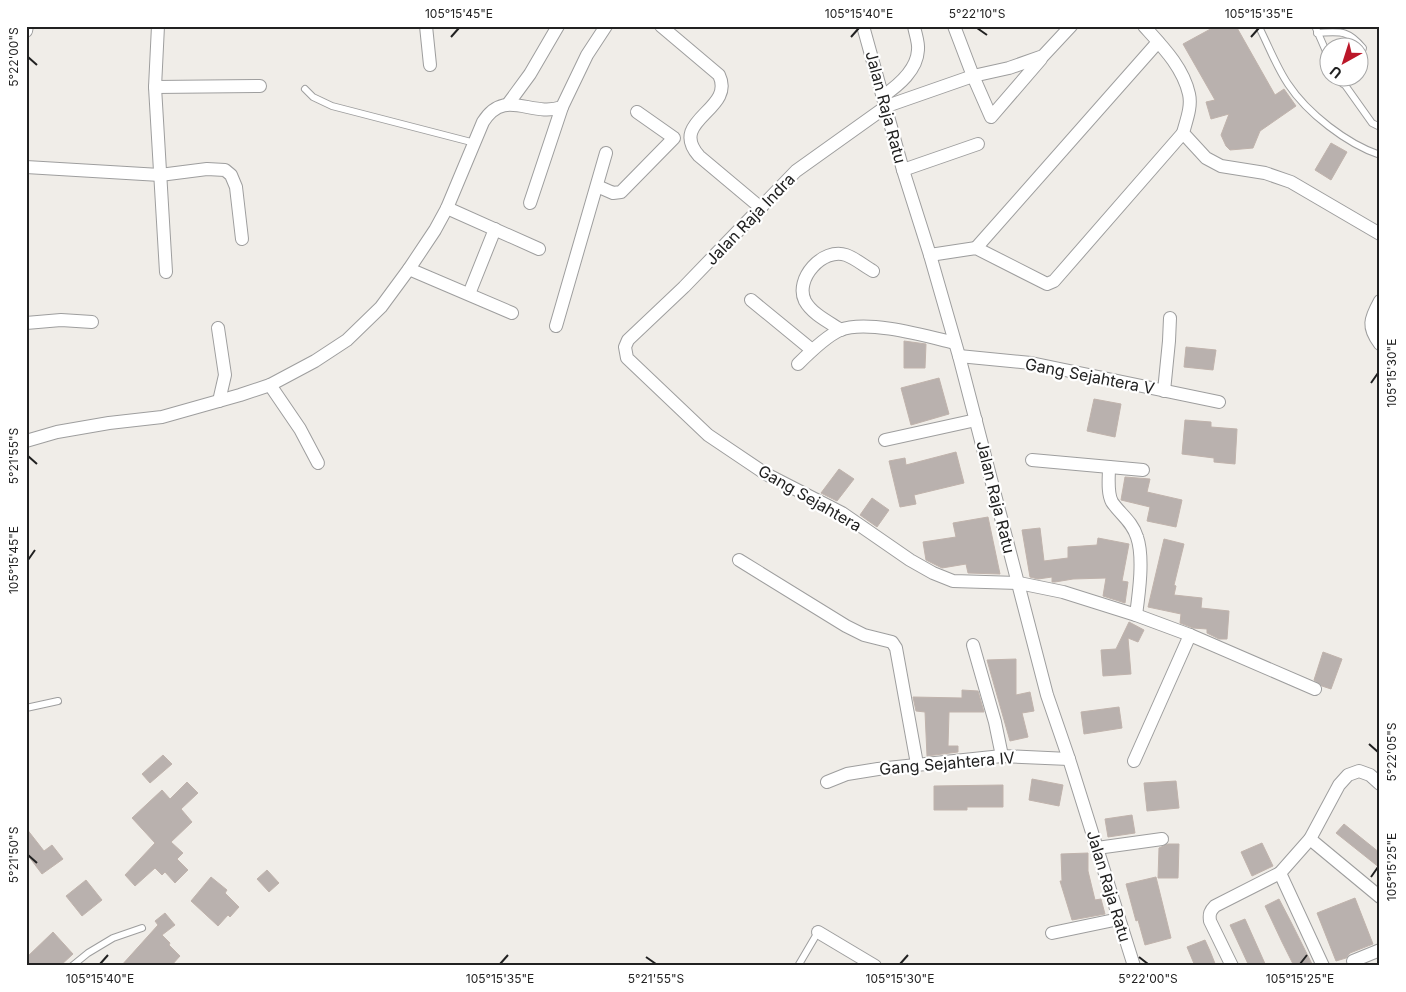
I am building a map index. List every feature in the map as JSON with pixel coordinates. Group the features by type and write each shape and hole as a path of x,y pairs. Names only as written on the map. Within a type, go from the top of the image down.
{"street":[{"path":"26,26 26,31"},
{"path":"158,26 156,87 166,272"},
{"path":"426,26 430,65"},
{"path":"508,104 530,74 558,26"},
{"path":"530,203 562,107 587,54 606,26"},
{"path":"661,26 719,74 722,81 722,89 717,99 691,131 692,148 761,208"},
{"name":"Jalan Raja Ratu","path":"863,26 890,102 903,170 959,356 1047,695 1134,966"},
{"path":"890,102 898,86 915,64 919,49 914,26"},
{"path":"954,26 972,76 992,117 1071,26"},
{"path":"930,255 976,248 1047,284 1054,281 1183,133 1189,108 1189,95 1182,74 1170,55 1144,26"},
{"path":"976,248 1158,42"},
{"path":"890,102 972,76 1009,68 1043,56"},
{"path":"156,87 260,86"},
{"name":"Jalan Raja Indra","path":"628,358 625,347 628,340 684,287 796,171 890,102"},
{"path":"26,441 66,430 162,417 220,401 270,385 315,361 347,340 381,307 409,269 447,208 476,143 483,122 491,111 508,104 546,109 562,107"},
{"path":"637,112 674,138"},
{"path":"1183,133 1206,158 1221,166 1265,173 1291,182 1380,234"},
{"path":"597,186 612,194 621,192 674,138 690,136"},
{"path":"903,170 978,144"},
{"path":"556,326 606,153"},
{"path":"26,167 160,175 207,168 224,170 231,175 236,187 242,239"},
{"path":"447,208 539,249"},
{"path":"470,294 495,229"},
{"path":"841,330 813,311 805,301 802,291 804,280 811,268 821,260 835,254 846,255 873,271"},
{"path":"409,269 512,313"},
{"path":"751,300 812,350"},
{"path":"1380,301 1371,318 1370,326 1380,344"},
{"path":"1164,391 1170,318"},
{"path":"26,323 60,320 92,322"},
{"path":"798,364 812,350 841,330 879,327 955,343"},
{"path":"218,328 225,375 220,401"},
{"name":"Gang Sejahtera V","path":"959,356 1031,363 1219,402"},
{"name":"Gang Sejahtera","path":"628,358 708,435 766,474 842,513 910,560 933,573 953,581 1019,583 1063,592 1136,615 1190,635 1315,689"},
{"path":"270,385 300,429 318,463"},
{"path":"885,440 976,420"},
{"path":"1032,460 1143,470"},
{"path":"1109,467 1112,502 1128,519 1137,537 1140,584 1136,615"},
{"path":"739,560 846,626 864,635 892,642 896,648 917,764"},
{"path":"1134,762 1190,635"},
{"path":"973,645 993,714 1002,756"},
{"name":"Gang Sejahtera IV","path":"827,782 847,774 917,764 1002,756 1069,759"},
{"path":"1232,966 1210,921 1209,914 1211,910 1215,906 1280,873 1310,839 1339,786 1348,775 1359,771 1370,775 1380,784"},
{"path":"1097,848 1162,839"},
{"path":"1310,839 1380,897"},
{"path":"1280,873 1323,966"},
{"path":"1052,933 1119,919"},
{"path":"818,932 875,966"},
{"path":"1350,964 1380,950"}],"lane":[{"path":"1260,28 1288,84 1300,99 1318,117 1344,136 1365,150 1380,155"},
{"path":"1316,30 1343,32 1355,38"},
{"path":"1346,88 1372,123 1380,126"},
{"path":"305,89 313,97 332,106 476,143"},
{"path":"26,708 58,701"},
{"path":"72,966 88,953 113,938 142,928"},
{"path":"798,966 818,932"}],"building":[{"path":"1216,26 1236,26 1275,95 1284,89 1296,106 1260,131 1253,148 1230,150 1226,146 1221,135 1229,114 1211,119 1206,102 1215,100 1183,44"},
{"path":"1331,143 1347,152 1331,180 1315,170"},
{"path":"904,341 926,344 925,368 904,368"},
{"path":"1186,347 1216,350 1213,370 1184,367"},
{"path":"939,378 949,414 911,425 901,388"},
{"path":"1094,399 1121,404 1115,437 1087,431"},
{"path":"1185,420 1211,422 1211,427 1237,429 1235,464 1214,462 1214,458 1182,454"},
{"path":"956,452 964,483 914,495 916,504 900,507 889,461 905,458 906,465"},
{"path":"839,469 854,479 837,501 821,493"},
{"path":"1125,477 1150,479 1147,492 1182,500 1176,527 1147,521 1150,507 1121,500"},
{"path":"872,498 889,510 877,527 860,515"},
{"path":"988,517 1000,574 968,573 966,564 942,568 926,560 923,542 956,537 953,523"},
{"path":"1040,528 1044,561 1068,558 1068,547 1097,545 1098,538 1129,544 1122,581 1128,582 1125,603 1103,596 1106,578 1052,582 1052,577 1038,579 1030,577 1022,530"},
{"path":"1164,539 1184,544 1174,585 1176,586 1174,595 1202,598 1201,608 1229,611 1227,639 1219,639 1207,633 1207,629 1193,628 1180,623 1181,614 1148,607"},
{"path":"1129,622 1144,630 1138,642 1128,638 1131,674 1103,676 1101,650 1116,649"},
{"path":"1323,652 1342,659 1331,689 1322,686 1314,680"},
{"path":"1016,659 1016,695 1030,692 1034,711 1022,713 1028,737 1010,741 987,660"},
{"path":"962,690 978,691 984,712 949,712 948,746 958,746 958,752 927,756 925,712 916,711 913,697 962,698"},
{"path":"1119,707 1122,728 1084,734 1081,712"},
{"path":"163,755 172,764 150,783 142,774"},
{"path":"1032,779 1063,785 1059,806 1029,800"},
{"path":"1176,781 1179,808 1147,811 1144,783"},
{"path":"187,782 198,793 181,809 192,822 171,842 183,853 177,859 188,870 175,883 165,872 162,875 155,868 135,886 125,875 155,843 132,818 162,790 170,799"},
{"path":"1003,785 1003,807 967,807 967,810 934,810 934,786"},
{"path":"1132,815 1135,833 1108,837 1105,819"},
{"path":"1344,824 1380,853 1380,868 1336,833"},
{"path":"26,828 44,851 52,845 63,859 42,874 26,853"},
{"path":"1262,843 1273,866 1252,876 1241,852"},
{"path":"1168,844 1179,844 1178,878 1158,878 1159,848"},
{"path":"1088,853 1088,871 1095,900 1101,899 1105,914 1072,920 1060,881 1062,881 1061,854"},
{"path":"267,870 279,883 269,892 257,879"},
{"path":"211,877 227,890 225,893 239,907 218,926 191,901"},
{"path":"1156,877 1171,938 1145,945 1126,884"},
{"path":"86,880 102,900 82,916 66,896"},
{"path":"1355,898 1373,944 1336,961 1317,913"},
{"path":"1279,899 1313,966 1294,966 1265,906"},
{"path":"165,913 175,925 162,935 180,956 171,966 121,966 158,925 155,921"},
{"path":"1245,919 1266,966 1249,966 1230,925"},
{"path":"53,932 73,954 60,966 26,966 26,958"},
{"path":"1205,940 1216,966 1195,966 1187,947"}]}
